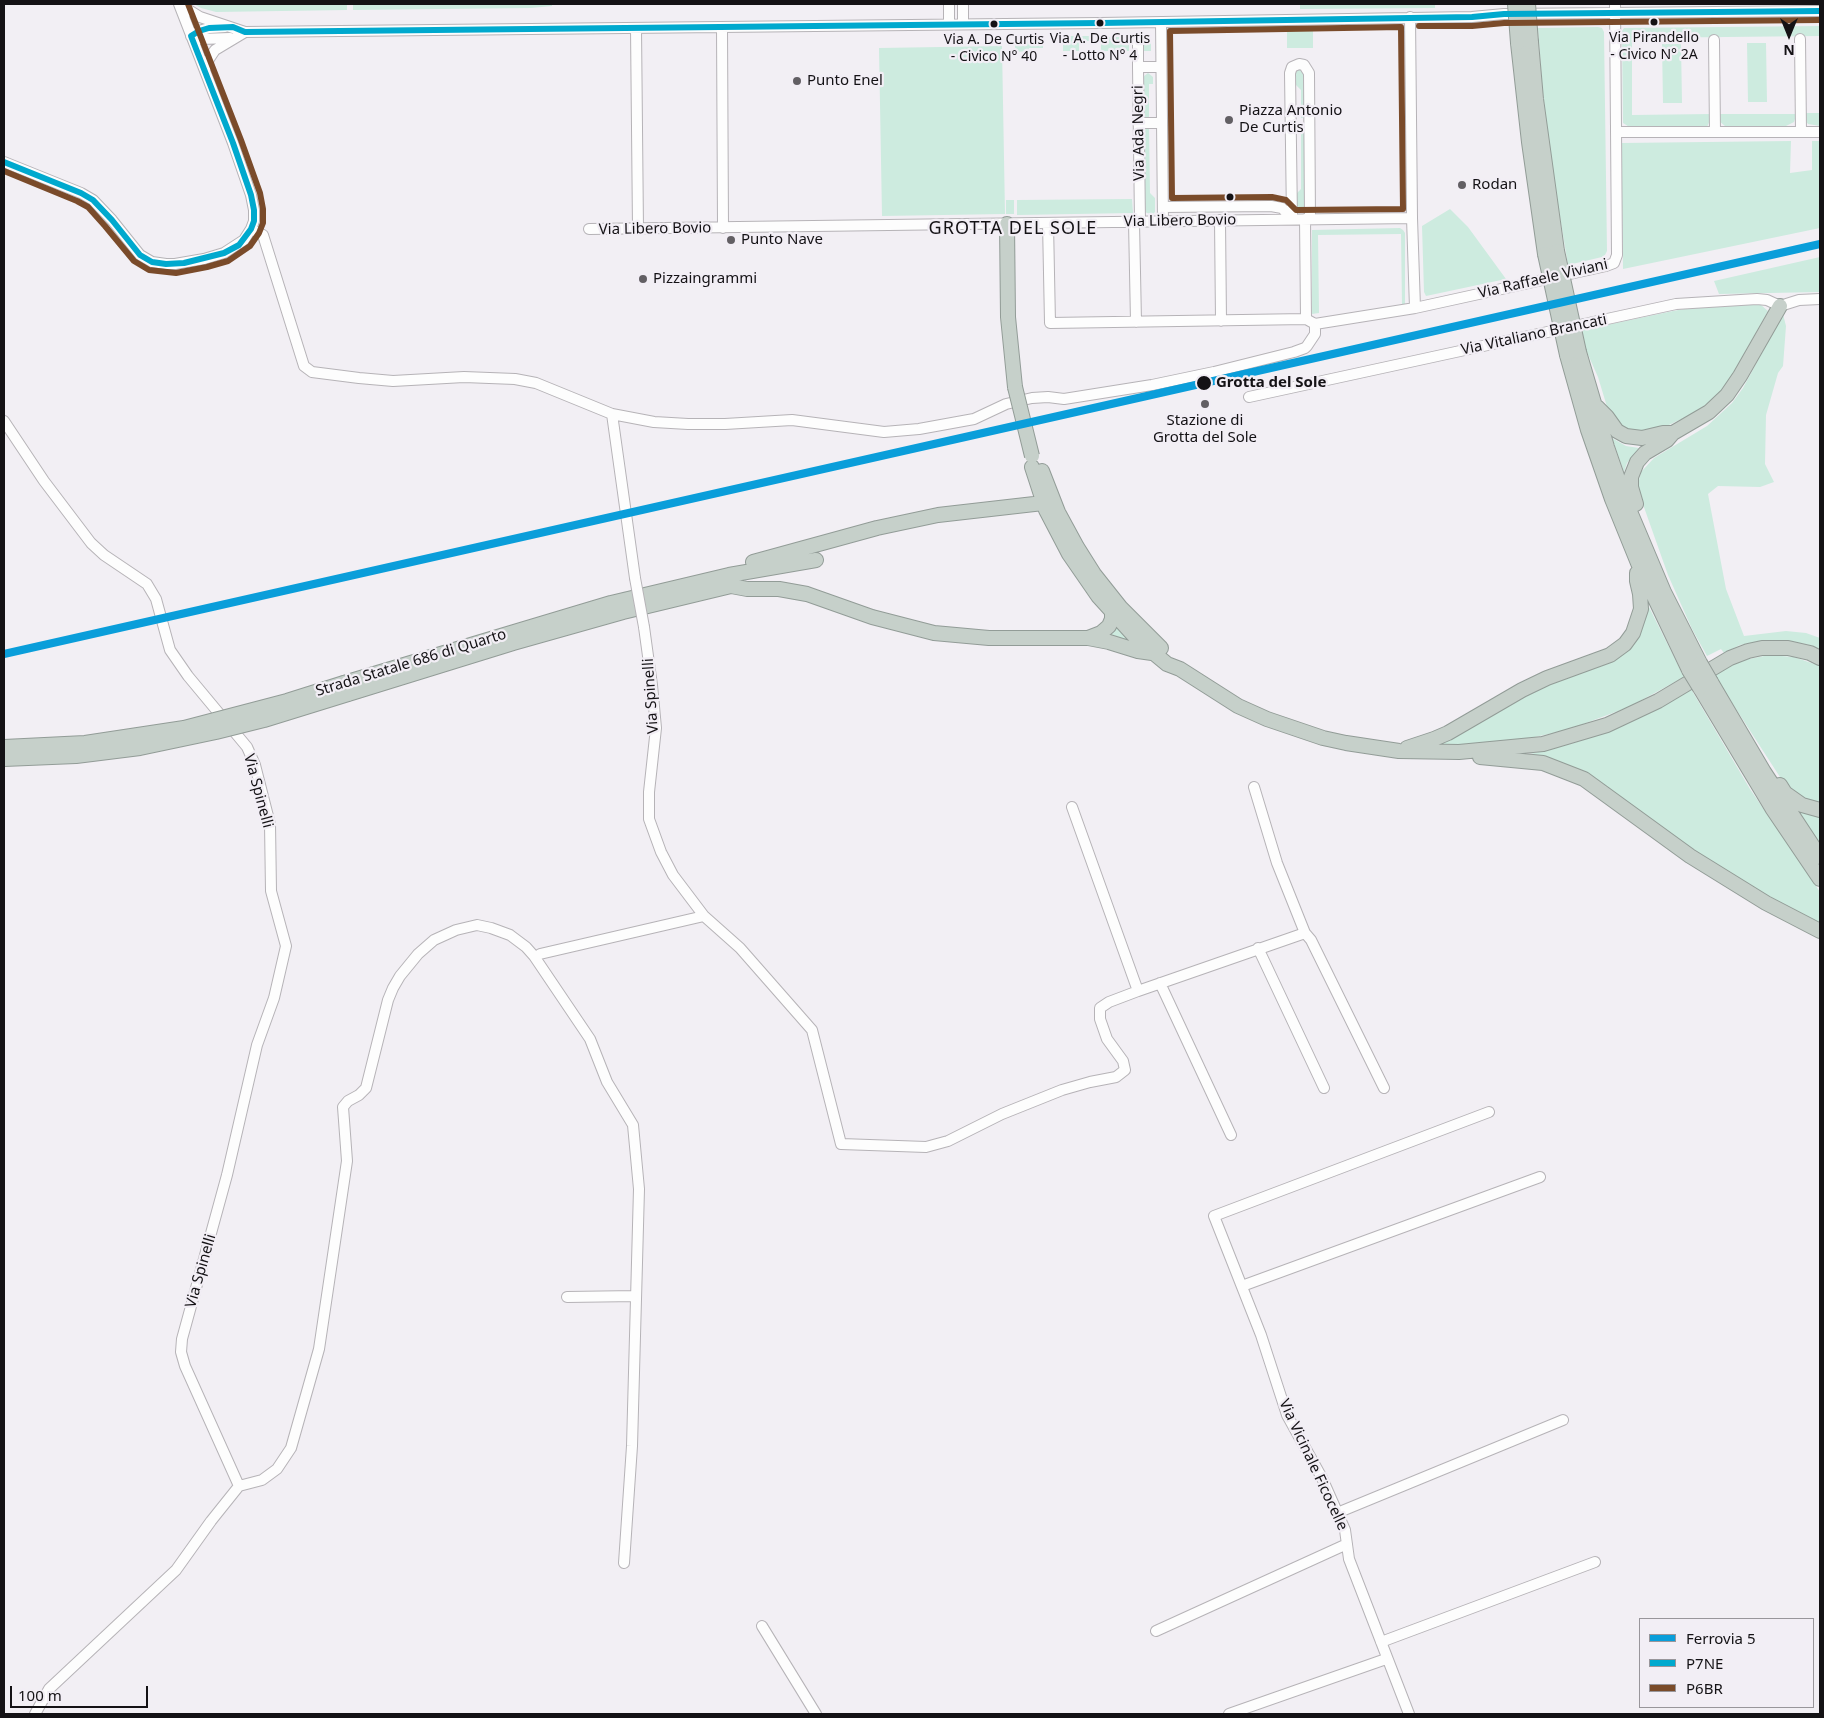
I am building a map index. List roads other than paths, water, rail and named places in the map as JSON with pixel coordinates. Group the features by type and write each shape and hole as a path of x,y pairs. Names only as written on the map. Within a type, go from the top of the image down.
{"highway":[{"path":"1515,4 1524,43"},
{"path":"1528,4 1524,43 1528,142 1588,430 1638,563 1694,667 1820,857"},
{"path":"1007,224 1008,316 1016,387 1043,503 1062,542 1088,575 1112,614 1167,664 1180,669 1215,693 1266,719 1323,738 1399,751 1460,752 1543,744 1607,725 1658,701 1730,658 1748,651 1762,648 1788,648 1810,653 1820,658"},
{"path":"1634,522 1636,503 1631,488 1631,477 1634,467 1645,453 1708,412 1727,395 1780,306"},
{"path":"1573,353 1594,404 1634,522 1694,667"},
{"path":"1594,404 1617,431 1626,436 1642,438 1663,433 1673,433"},
{"path":"1018,505 1030,490 1032,462"},
{"path":"1032,462 1039,465 1058,512 1077,547 1088,575 1172,658 1180,669"},
{"path":"1058,512 1043,503 907,520 744,565 730,581 747,589 778,589 807,594 872,617 934,632 989,638 1088,638 1153,653"},
{"name":"Strada Statale 686 di Quarto","path":"4,759 76,756 140,748 245,725 346,688 575,613 730,581 816,560"},
{"path":"1399,751 1419,743 1434,740 1522,690 1547,678 1610,655 1625,644 1633,634 1641,608 1637,581 1638,563"},
{"path":"1088,638 1101,634 1112,619 1111,596"},
{"path":"1706,685 1772,808 1820,879"},
{"name":"Strada Statale 686 di Quarto","path":"4,747 85,743 184,728 346,688"},
{"path":"1460,752 1488,759 1543,763 1584,780 1690,856 1766,903 1820,932"},
{"path":"1764,772 1778,781 1785,793 1802,805 1820,810"}],"street":[{"path":"179,4 200,17 245,32 1472,17 1615,8 1820,11"},
{"path":"4,162 81,193 93,200 140,255 152,262 166,264 184,263 215,256 239,245 251,230 254,215 251,195 179,4"},
{"path":"949,4 949,24"},
{"path":"963,4 963,24"},
{"name":"Via Raffaele Viviani","path":"1048,223 1050,323 1221,320 1310,322 1415,308 1614,263 1617,256 1615,8"},
{"path":"1410,18 1415,308"},
{"name":"Via Ada Negri","path":"1161,22 1163,221"},
{"path":"191,36 209,28 233,27"},
{"path":"722,27 724,228"},
{"path":"636,28 638,229"},
{"path":"205,70 208,59 215,50 245,32"},
{"path":"191,36 201,40 234,38"},
{"path":"1800,39 1801,132"},
{"path":"1714,40 1715,132"},
{"path":"1138,42 1138,67"},
{"path":"251,230 263,235 304,366 309,371 393,380 464,377 515,379 536,383 612,414 654,422 688,424 792,420 884,432 919,429 974,419 1006,404 1032,398 1064,399 1083,397 1152,385 1214,372 1305,348 1315,334 1310,322 1308,219 1309,73 1304,65 1299,64 1292,67 1290,73 1292,219"},
{"name":"Via Ada Negri","path":"1136,322 1138,67 1161,67"},
{"path":"1291,121 1309,121"},
{"path":"1138,123 1162,123"},
{"path":"1617,132 1820,132"},
{"path":"1163,207 1271,206 1282,208 1292,219"},
{"name":"Via Libero Bovio","path":"589,230 1412,218"},
{"path":"1220,220 1221,320"},
{"name":"Via Vitaliano Brancati","path":"1249,398 1676,304 1747,299 1767,300 1780,306 1791,301 1820,300"},
{"name":"Via Spinelli","path":"612,414 635,578 644,627 656,728 649,792 649,819 661,852 673,875 704,916 740,948 812,1030 840,1144 926,1147 948,1141 1002,1114 1062,1090 1116,1077 1125,1070 1123,1061 1107,1039 1100,1019 1100,1008 1138,991"},
{"name":"Via Spinelli","path":"4,421 44,481 91,543 104,555 147,584 156,599 170,650 188,676 246,747 254,765 270,824 271,891 286,946 274,998 258,1045 227,1175 182,1339 181,1352 185,1366 240,1486"},
{"path":"1254,787 1277,863 1305,933 1311,940 1384,1088"},
{"path":"1072,807 1138,991 1305,933"},
{"path":"537,955 704,916"},
{"path":"35,1714 49,1689 176,1570 210,1521 240,1486 262,1480 277,1469 291,1448 319,1350 347,1160 343,1107 348,1100 359,1095 366,1088 388,1000 400,976 418,954 434,940 471,925 491,928 510,935 537,955 590,1039 607,1082 633,1125 639,1189 632,1446 624,1562"},
{"path":"1258,948 1324,1088"},
{"path":"1160,983 1231,1135"},
{"name":"Via Vicinale Ficocelle","path":"1409,1714 1386,1659 1349,1559 1345,1530 1322,1478 1287,1414 1261,1335 1214,1216 1489,1112"},
{"path":"1242,1286 1540,1177"},
{"path":"567,1297 636,1296"},
{"path":"1338,1513 1563,1420"},
{"path":"1156,1631 1347,1544"},
{"path":"1381,1642 1595,1562"},
{"path":"762,1626 816,1714"},
{"path":"1230,1714 1386,1659"}],"rail line":[{"name":"5","path":"4,654 1820,244"}],"place":[{"name":"Via Pirandello - Civico N° 2A","path":"1654,22"},
{"name":"Via A. De Curtis - Lotto N° 4","path":"1100,23"},
{"name":"Via A. De Curtis - Civico N° 40","path":"994,24"},
{"name":"Punto Enel","path":"797,81"},
{"name":"Piazza Antonio De Curtis","path":"1229,120"},
{"name":"Rodan","path":"1462,185"},
{"name":"Punto Nave","path":"731,240"},
{"name":"Pizzaingrammi","path":"643,279"},
{"name":"Grotta del Sole","path":"1204,383"},
{"name":"Stazione di Grotta del Sole","path":"1205,404"}],"district":[{"name":"GROTTA DEL SOLE","path":"1013,229"}]}
